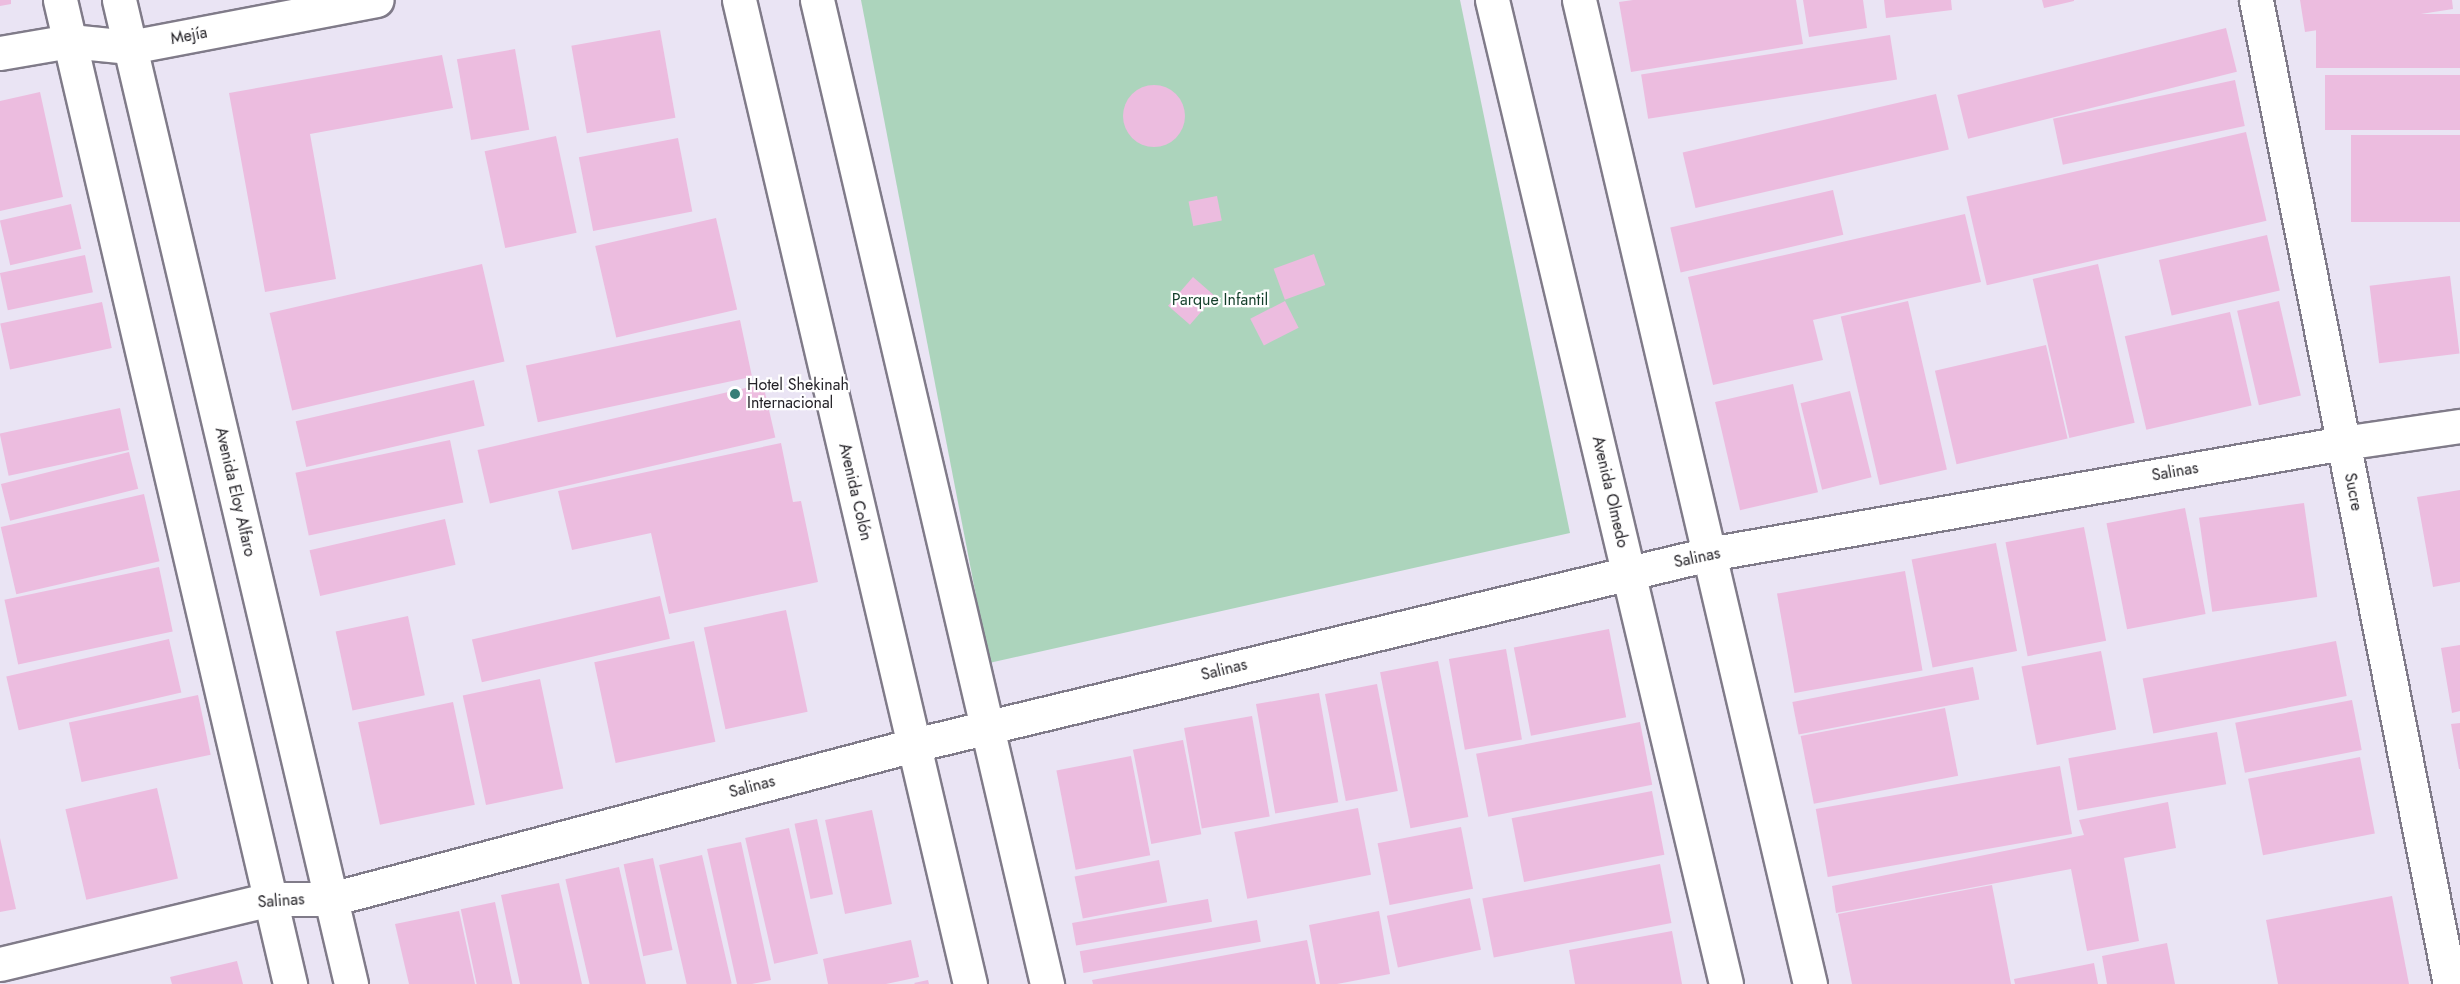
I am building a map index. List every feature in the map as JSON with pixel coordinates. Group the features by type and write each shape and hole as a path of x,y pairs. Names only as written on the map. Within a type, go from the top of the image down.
{"street":[{"path":"60,0 290,984"},
{"name":"Avenida Eloy Alfaro","path":"119,0 351,984"},
{"name":"Mejía","path":"0,53 70,41 130,47 377,0"},
{"name":"Avenida Colón","path":"740,0 970,984"},
{"path":"817,0 1047,984"},
{"name":"Avenida Olmedo","path":"1492,0 1726,984"},
{"path":"1579,0 1810,984"},
{"name":"Sucre","path":"2256,0 2450,984"},
{"name":"Salinas","path":"0,964 270,899 331,899 914,745 1709,554 2343,443 2460,426"}],"green space":[{"name":"Parque Infantil","path":"861,0 1460,0 1570,533 989,663"}],"building":[{"path":"0,0 11,0 11,4 0,6"},
{"path":"1633,0 1796,0 1803,44 1631,72 1619,2"},
{"path":"1803,0 1863,0 1867,28 1809,37"},
{"path":"1884,0 1951,0 1952,10 1886,18"},
{"path":"2042,0 2074,0 2074,1 2044,8"},
{"path":"2300,0 2452,0 2453,9 2305,32"},
{"path":"2316,14 2460,14 2460,68 2316,68"},
{"path":"2226,28 2237,72 1968,139 1957,95"},
{"path":"660,30 675,118 587,133 571,46"},
{"path":"1890,35 1897,79 1648,119 1641,74"},
{"path":"515,49 529,130 471,140 457,59"},
{"path":"442,55 453,108 310,134 336,279 265,292 229,93"},
{"path":"2325,75 2460,75 2460,130 2325,130"},
{"path":"2235,80 2245,126 2063,165 2053,119"},
{"path":"1154,85 1171,90 1176,94 1180,99 1185,116 1180,133 1176,138 1171,142 1154,147 1137,142 1132,138 1128,133 1123,116 1128,99 1132,94 1137,90"},
{"path":"40,92 63,197 0,211 0,101"},
{"path":"1936,94 1949,150 1695,208 1683,152"},
{"path":"2246,132 2266,221 1987,285 1966,197"},
{"path":"2351,135 2460,135 2460,222 2351,222"},
{"path":"556,136 577,233 505,248 485,151"},
{"path":"678,138 692,212 593,231 579,157"},
{"path":"1833,190 1843,235 1681,272 1670,228"},
{"path":"1217,196 1222,221 1193,226 1189,202"},
{"path":"71,204 81,249 10,265 0,220"},
{"path":"1965,214 1981,282 1813,320 1823,360 1713,385 1688,277"},
{"path":"716,218 737,310 616,337 595,246"},
{"path":"2267,235 2280,291 2172,316 2159,260"},
{"path":"1314,254 1325,285 1285,300 1274,269"},
{"path":"85,255 93,292 8,310 0,273"},
{"path":"482,264 504,361 292,410 270,313"},
{"path":"2098,264 2135,423 2069,438 2033,279"},
{"path":"2450,276 2460,353 2379,363 2370,286"},
{"path":"1193,277 1215,296 1190,325 1168,306"},
{"path":"1285,301 1299,328 1264,345 1250,319"},
{"path":"1908,301 1947,470 1880,485 1841,317"},
{"path":"2279,301 2301,396 2259,405 2237,311"},
{"path":"102,302 112,348 10,370 0,324"},
{"path":"2230,312 2252,406 2146,430 2125,336"},
{"path":"740,320 752,377 538,422 526,366"},
{"path":"2046,345 2068,439 1957,464 1935,371"},
{"path":"474,380 485,426 306,467 296,421"},
{"path":"763,384 775,438 490,504 478,450"},
{"path":"1793,384 1818,492 1740,510 1715,402"},
{"path":"1850,391 1872,477 1822,490 1801,403"},
{"path":"120,408 129,450 9,476 0,434"},
{"path":"450,440 463,503 309,535 295,473"},
{"path":"781,443 793,502 801,501 818,582 669,614 651,533 572,550 558,491"},
{"path":"129,452 138,489 10,521 1,484"},
{"path":"2460,490 2460,582 2433,587 2417,497"},
{"path":"144,494 160,561 16,594 1,527"},
{"path":"2304,503 2317,597 2212,612 2199,518"},
{"path":"2185,508 2206,614 2127,629 2106,523"},
{"path":"445,519 456,565 320,596 310,550"},
{"path":"2084,527 2106,641 2028,656 2005,542"},
{"path":"1996,543 2017,651 1933,667 1912,559"},
{"path":"159,567 173,632 18,664 4,600"},
{"path":"1905,571 1923,670 1795,693 1777,594"},
{"path":"660,596 670,639 482,682 472,639"},
{"path":"786,610 808,712 725,729 704,627"},
{"path":"408,616 425,695 352,711 336,631"},
{"path":"1609,629 1626,717 1531,736 1514,648"},
{"path":"169,639 181,693 19,730 6,677"},
{"path":"694,641 715,742 616,763 594,662"},
{"path":"2336,641 2347,696 2153,734 2143,679"},
{"path":"2460,645 2460,711 2452,713 2441,648"},
{"path":"1506,649 1522,740 1465,750 1449,659"},
{"path":"2101,651 2116,730 2037,745 2021,666"},
{"path":"1438,661 1468,817 1410,828 1380,672"},
{"path":"1973,667 1979,699 1799,735 1792,702"},
{"path":"540,679 563,789 486,805 463,695"},
{"path":"1377,684 1398,791 1346,801 1325,694"},
{"path":"1319,693 1338,802 1275,813 1256,704"},
{"path":"198,695 211,755 82,782 69,722"},
{"path":"2352,700 2362,750 2245,773 2235,723"},
{"path":"453,702 475,805 380,825 358,722"},
{"path":"1945,708 1958,776 1814,804 1801,736"},
{"path":"1252,716 1270,816 1202,828 1184,728"},
{"path":"1640,722 1652,785 1488,817 1476,754"},
{"path":"2460,723 2460,769 2459,769 2451,724"},
{"path":"2217,732 2226,784 2077,810 2068,758"},
{"path":"1183,740 1201,834 1151,844 1133,750"},
{"path":"1131,756 1150,855 1076,870 1056,771"},
{"path":"2360,757 2375,834 2263,855 2248,779"},
{"path":"2060,766 2072,834 1828,877 1816,809"},
{"path":"157,788 178,879 86,900 65,809"},
{"path":"1652,791 1664,855 1524,882 1512,818"},
{"path":"2168,802 2176,848 2124,858 2139,941 2087,951 2071,869 1836,913 1832,886 2084,835 2079,820"},
{"path":"1358,808 1371,875 1247,899 1234,832"},
{"path":"872,810 892,904 845,914 825,820"},
{"path":"817,819 833,894 811,899 795,824"},
{"path":"1461,827 1473,889 1390,905 1378,843"},
{"path":"789,828 818,954 774,964 745,838"},
{"path":"0,838 16,909 0,912"},
{"path":"741,842 771,980 752,984 737,984 707,849"},
{"path":"702,855 732,984 687,984 659,865"},
{"path":"653,858 673,950 643,956 624,864"},
{"path":"1159,860 1167,902 1083,919 1075,876"},
{"path":"1660,864 1671,923 1494,957 1482,899"},
{"path":"619,867 646,984 590,984 565,879"},
{"path":"559,883 582,984 520,984 501,895"},
{"path":"1992,885 2011,984 1852,984 1838,914"},
{"path":"2392,896 2409,984 2278,984 2266,920"},
{"path":"1470,898 1481,950 1398,968 1387,916"},
{"path":"1208,899 1212,922 1076,946 1072,923"},
{"path":"495,902 512,984 477,984 461,909"},
{"path":"459,911 475,984 409,984 395,924"},
{"path":"1379,911 1390,974 1337,984 1320,984 1309,925"},
{"path":"1257,920 1261,942 1084,973 1080,951"},
{"path":"1672,931 1682,984 1575,984 1569,950"},
{"path":"911,940 919,977 886,984 828,984 823,959"},
{"path":"1307,940 1316,984 1093,984 1092,980"},
{"path":"2167,943 2175,984 2107,984 2102,956"},
{"path":"237,961 243,984 172,984 170,977"},
{"path":"2094,963 2098,984 2015,984 2014,979"},
{"path":"928,980 929,984 914,983"}],"place":[{"name":"Hotel Shekinah Internacional","path":"735,394"}]}
